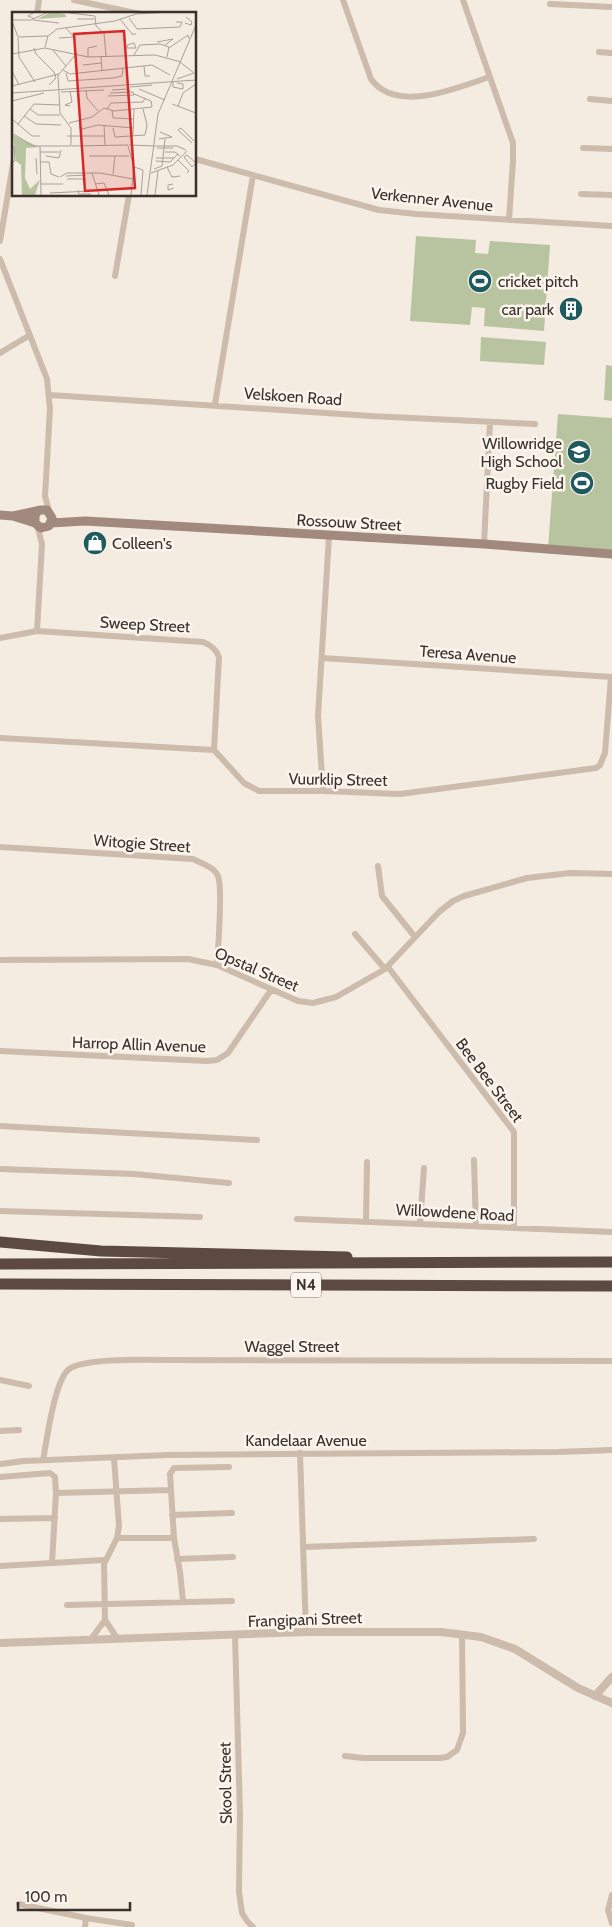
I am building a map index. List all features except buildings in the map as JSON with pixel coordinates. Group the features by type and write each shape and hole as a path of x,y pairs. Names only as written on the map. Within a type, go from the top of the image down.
{"highway":[{"path":"0,1242 101,1251 483,1262"},
{"name":"N4","path":"0,1264 612,1262"},
{"name":"N4","path":"0,1284 612,1286"}],"main road":[{"path":"0,515 13,516 36,524 41,528 50,524 52,518 49,512 44,509 13,516"},
{"path":"36,524 35,515 39,511"},
{"name":"Rossouw Street","path":"49,512 85,521"},
{"name":"Rossouw Street","path":"50,524 85,521 484,544 612,554"}],"street":[{"path":"74,0 131,12"},
{"path":"343,0 371,79 376,87 383,91 408,96 442,94 489,77"},
{"path":"463,0 513,143 509,220"},
{"path":"550,4 612,7"},
{"path":"599,52 612,53"},
{"path":"590,99 612,101"},
{"path":"583,148 612,149"},
{"name":"Verkenner Avenue","path":"196,159 379,210 612,226"},
{"path":"0,241 12,170"},
{"path":"215,404 254,175"},
{"path":"581,194 612,195"},
{"path":"115,276 129,196"},
{"path":"0,259 47,379 50,395 45,496 49,512"},
{"path":"0,353 30,335"},
{"name":"Velskoen Road","path":"50,395 535,424"},
{"path":"484,544 490,422"},
{"path":"39,511 45,496"},
{"path":"36,524 42,544"},
{"path":"37,631 42,544 50,524"},
{"path":"323,791 318,716 329,536"},
{"name":"Sweep Street","path":"0,638 37,631 210,644 217,652 218,658 214,750"},
{"name":"Teresa Avenue","path":"322,658 612,677"},
{"name":"Vuurklip Street","path":"214,750 244,784 259,792 323,791 400,794 596,768 600,765 605,753 612,677"},
{"path":"0,738 214,750"},
{"name":"Witogie Street","path":"0,847 193,859 206,865 218,875 220,888 217,966"},
{"path":"378,866 382,896 415,938"},
{"name":"Opstal Street","path":"0,960 188,960 217,966 298,1001 313,1004 336,997 386,968 440,911 453,901 485,889 526,878 550,874 612,874"},
{"name":"Bee Bee Street","path":"355,934 386,968 514,1132 514,1228"},
{"name":"Harrop Allin Avenue","path":"0,1051 198,1061 217,1060 228,1053 271,990"},
{"path":"0,1126 257,1140"},
{"path":"474,1160 476,1227"},
{"path":"366,1221 367,1162"},
{"path":"420,1223 424,1168"},
{"path":"0,1169 134,1174 229,1183"},
{"path":"0,1211 200,1217"},
{"name":"Willowdene Road","path":"297,1219 612,1232"},
{"name":"Waggel Street","path":"43,1460 61,1380 68,1370 82,1363 169,1360 612,1361"},
{"path":"0,1380 29,1386"},
{"path":"0,1431 19,1430"},
{"name":"Kandelaar Avenue","path":"0,1464 43,1460 300,1453 612,1450"},
{"path":"300,1453 306,1632"},
{"path":"114,1458 119,1526 117,1538 104,1560 105,1620 117,1638"},
{"path":"182,1601 180,1572 174,1538 170,1474 174,1468 229,1467"},
{"path":"0,1477 50,1473 54,1477 56,1493 52,1563"},
{"path":"56,1493 171,1490"},
{"path":"172,1515 232,1513"},
{"path":"0,1519 55,1518"},
{"path":"117,1538 174,1538"},
{"path":"303,1547 534,1539"},
{"path":"177,1559 234,1557"},
{"path":"0,1566 104,1560"},
{"path":"67,1606 105,1603 232,1601"},
{"path":"91,1639 105,1620"},
{"name":"Frangipani Street","path":"0,1642 306,1632 408,1631 462,1634 490,1640 515,1649 578,1688 612,1703"},
{"path":"345,1756 363,1758 439,1758 447,1757 457,1750 463,1732 462,1634"},
{"name":"Skool Street","path":"235,1635 240,1814 239,1892 242,1913 254,1927"},
{"path":"595,1696 612,1677"},
{"path":"612,1895 608,1910 612,1923"},
{"path":"19,1904 86,1918 132,1925"},
{"path":"86,1918 86,1927"}],"green space":[{"path":"416,236 476,240 475,253 488,254 490,241 550,245 544,331 484,326 485,308 472,307 470,325 410,321"},
{"path":"481,337 546,342 544,365 480,361"},
{"path":"606,365 612,366 612,401 604,400"},
{"name":"Rugby Field","path":"558,414 612,418 612,552 548,548"}],"place":[{"name":"cricket pitch","path":"480,281"},
{"name":"car park","path":"571,309"},
{"name":"Willowridge High School","path":"579,452"},
{"name":"Rugby Field","path":"582,483"},
{"name":"Colleen's","path":"95,543"}]}
